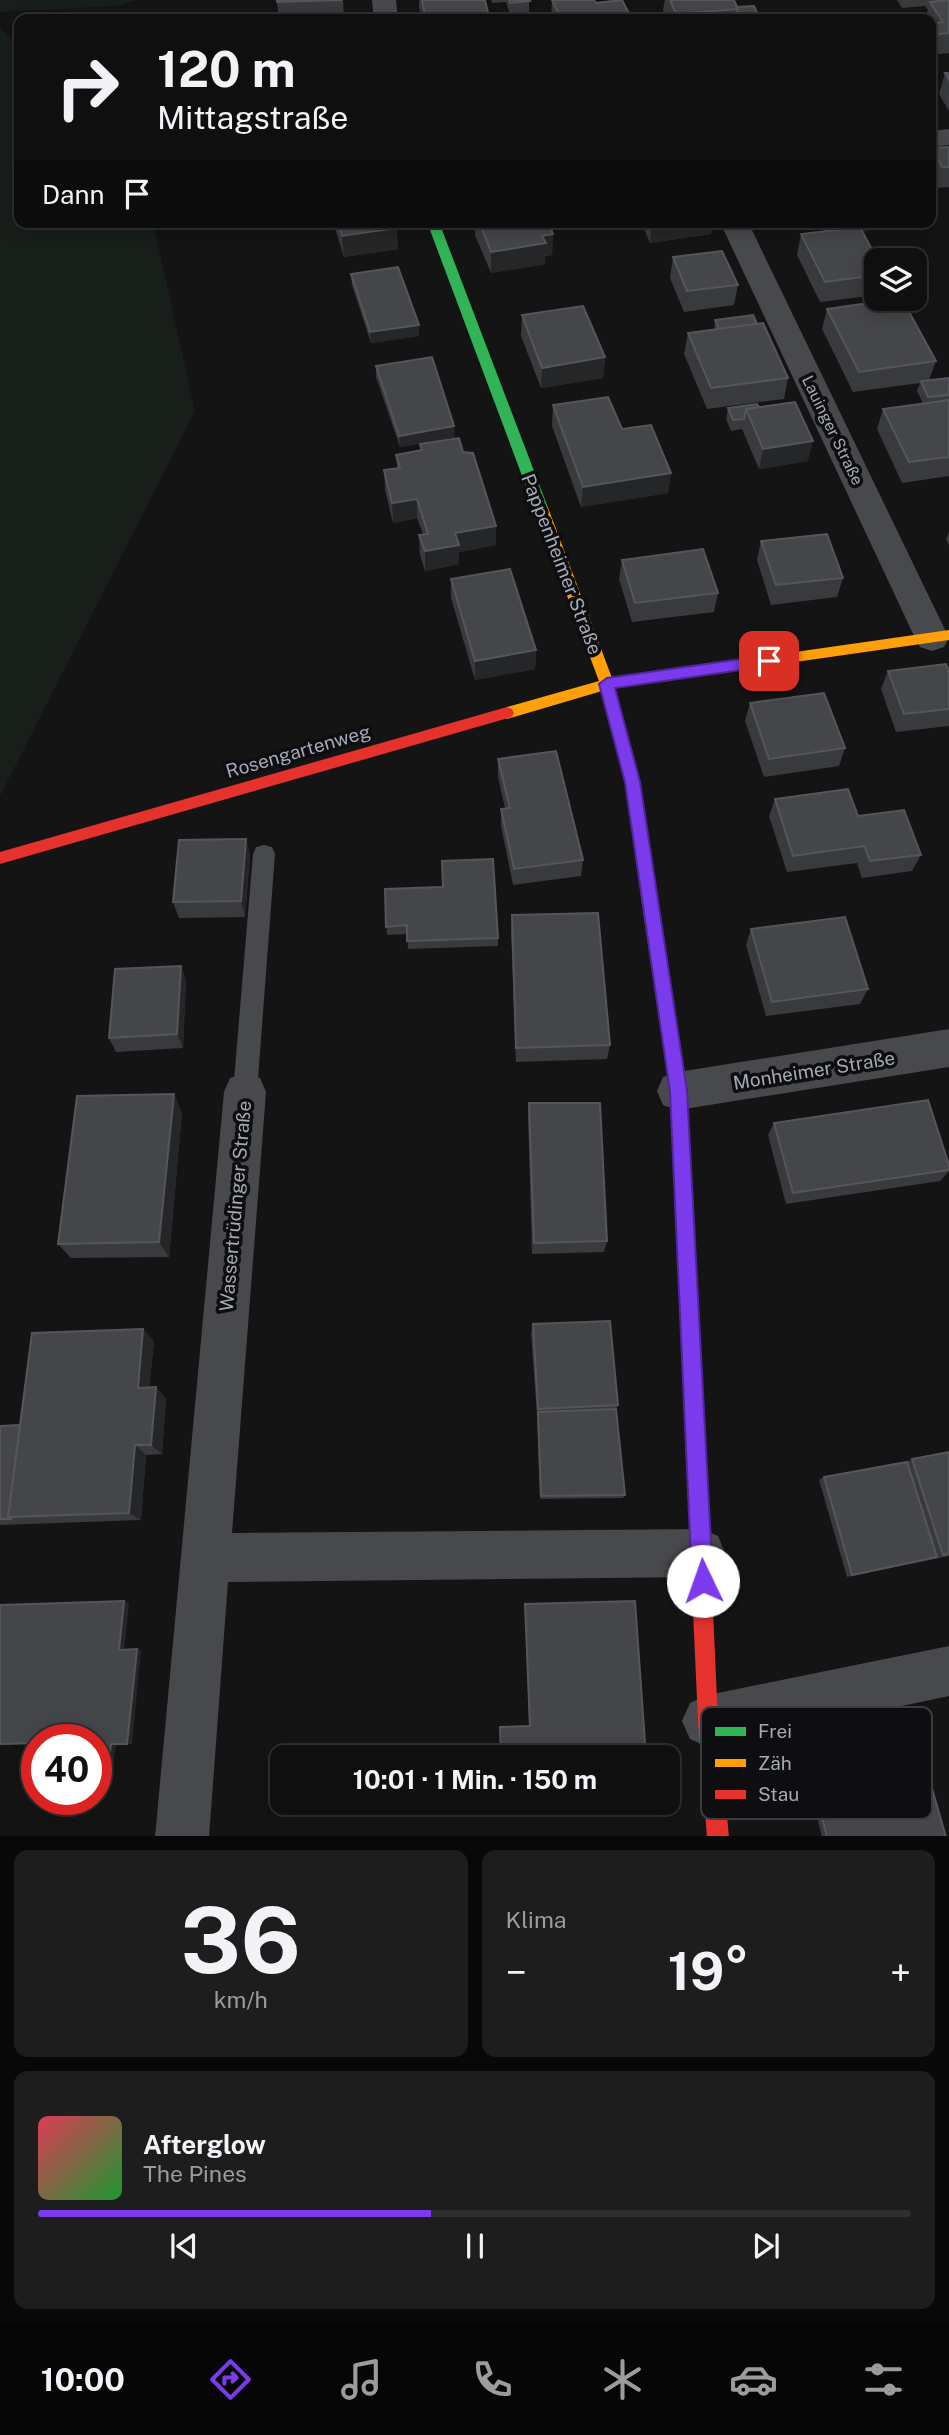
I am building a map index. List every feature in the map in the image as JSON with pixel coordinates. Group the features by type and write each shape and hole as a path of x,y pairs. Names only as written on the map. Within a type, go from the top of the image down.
{"street":[{"name":"Pappenheimer Straße","path":"435,228 607,684 632,782 678,1091 708,1707"},
{"name":"Lauinger Straße","path":"737,228 941,636"},
{"name":"Rosengartenweg","path":"0,858 607,684 941,636"},
{"name":"Monheimer Straße","path":"678,1091 949,1048"},
{"name":"Wassertrüdinger Straße","path":"182,1836 245,1092"},
{"path":"204,1558 701,1553"},
{"path":"776,1707 949,1671"}],"lane":[{"name":"Wassertrüdinger Straße","path":"245,1092 264,854"}],"shaded area":[{"path":"0,0 137,0 117,6 0,12"},
{"path":"0,28 14,42 14,228 154,228 195,411 0,796"}],"building":[{"path":"277,0 342,0 277,2"},
{"path":"422,0 485,0 488,14 425,14"},
{"path":"509,0 529,0 530,1 510,3"},
{"path":"552,0 594,0 596,3 622,0 629,14 559,14"},
{"path":"670,0 734,0 738,9 676,14"},
{"path":"949,0 949,33 936,35 936,23 943,22 930,2"},
{"path":"754,6 758,14 737,14 737,7"},
{"path":"949,147 949,167 942,167 936,156 936,148"},
{"path":"340,228 397,228 342,236"},
{"path":"481,228 550,228 553,234 542,236 546,243 491,252"},
{"path":"861,228 871,248 864,248 864,277 825,282 801,234"},
{"path":"722,251 738,285 687,291 673,257"},
{"path":"398,267 419,325 370,332 351,274"},
{"path":"864,304 864,311 909,311 936,361 859,372 827,309"},
{"path":"583,306 605,357 542,368 522,315"},
{"path":"753,315 757,324 719,329 715,320"},
{"path":"763,323 788,378 711,388 688,333"},
{"path":"432,357 454,426 399,436 376,366"},
{"path":"949,378 949,395 928,397 921,381"},
{"path":"608,397 622,429 651,425 671,473 583,487 553,405"},
{"path":"949,400 949,457 909,462 883,409"},
{"path":"795,402 813,441 763,449 746,409"},
{"path":"757,404 759,407 746,409 744,419 733,420 728,408"},
{"path":"459,438 463,452 473,453 496,526 455,533 459,545 425,551 419,535 428,534 417,499 392,503 384,470 400,468 396,455 422,450 420,444"},
{"path":"827,534 843,578 776,585 761,541"},
{"path":"703,549 718,593 635,603 622,560"},
{"path":"510,569 536,650 475,661 451,579"},
{"path":"946,664 949,671 949,709 904,714 888,671"},
{"path":"824,693 845,748 769,759 750,703"},
{"path":"556,751 583,860 514,869 501,809 510,808 498,759"},
{"path":"848,789 858,816 904,810 921,855 870,861 864,846 793,856 775,799"},
{"path":"246,839 241,901 173,902 179,840"},
{"path":"493,859 498,938 407,941 407,925 386,927 385,889 443,887 442,861"},
{"path":"598,913 610,1045 516,1048 512,915"},
{"path":"845,917 868,989 772,1002 751,929"},
{"path":"181,966 177,1034 109,1038 115,969"},
{"path":"174,1094 159,1242 58,1244 77,1096"},
{"path":"928,1100 949,1170 793,1193 774,1123"},
{"path":"529,1103 600,1103 607,1241 534,1243"},
{"path":"610,1321 618,1405 538,1409 533,1324"},
{"path":"143,1329 138,1388 156,1387 151,1445 135,1445 129,1513 8,1517 32,1333"},
{"path":"616,1409 625,1495 541,1496 538,1412"},
{"path":"20,1425 8,1517 12,1519 0,1519 0,1426"},
{"path":"949,1452 949,1554 943,1555 912,1459"},
{"path":"907,1462 937,1557 852,1575 824,1477"},
{"path":"124,1601 119,1650 137,1649 127,1744 112,1744 112,1724 21,1724 21,1743 0,1744 0,1605"},
{"path":"635,1601 645,1745 501,1745 500,1727 530,1726 525,1604"},
{"path":"932,1789 946,1836 827,1836 822,1819 932,1819"}],"traffic: fast":[{"path":"435,228 540,505"},
{"path":"652,917 678,1091 698,1501"}],"traffic: slow":[{"path":"540,505 607,684 632,782 652,917"},
{"path":"507,713 607,684 949,635"}],"traffic: jam":[{"path":"0,858 507,713"},
{"path":"698,1501 707,1707"},
{"path":"716,1819 718,1836"}],"route":[{"path":"703,1581 678,1091 632,782 607,684 769,661"}]}
